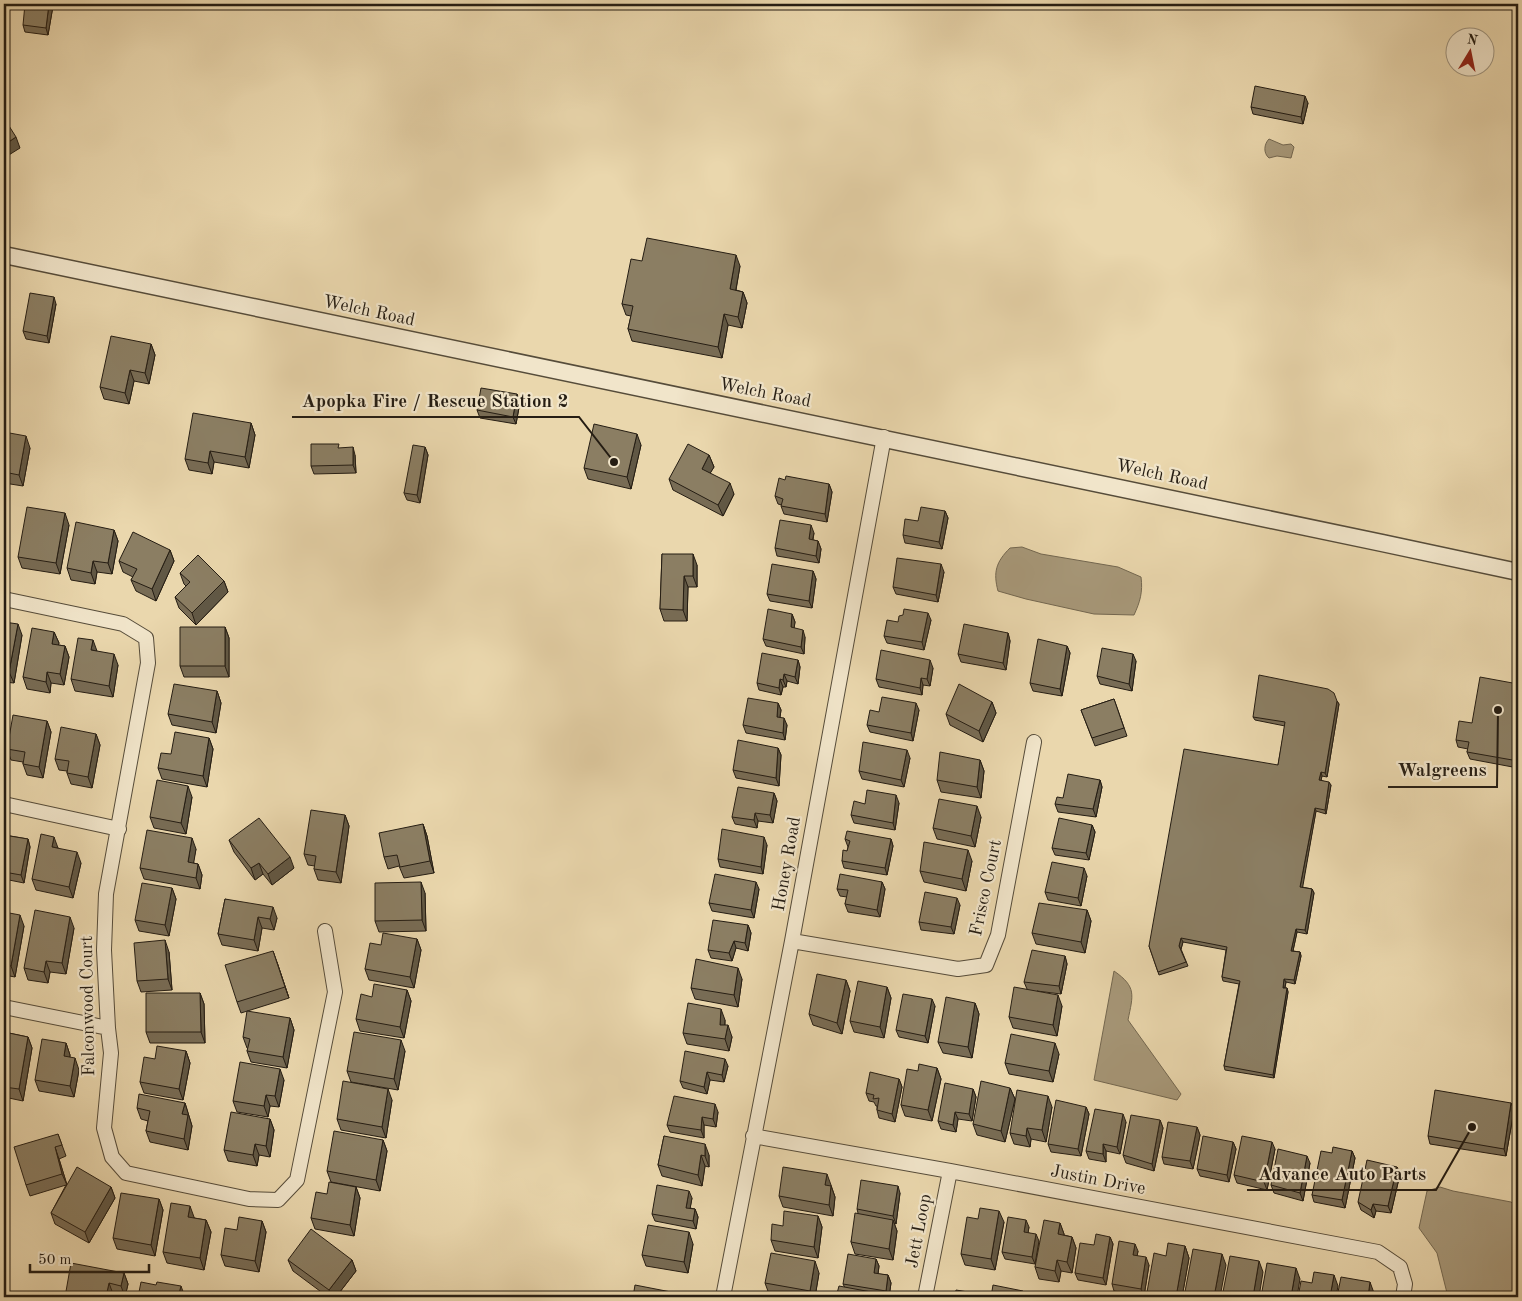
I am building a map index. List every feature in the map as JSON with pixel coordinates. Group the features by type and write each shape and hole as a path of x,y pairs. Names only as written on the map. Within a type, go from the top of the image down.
{"street":[{"name":"Welch Road","path":"4,255 884,437 1518,572"},
{"name":"Honey Road","path":"723,1297 792,941 884,437"},
{"name":"Falconwood Court","path":"4,599 123,624 146,638 148,663 106,894 104,950 111,1053 104,1128 112,1157 126,1173 249,1199 278,1200 298,1180 335,992 325,930"},
{"name":"Frisco Court","path":"792,941 958,969 986,965 998,935 1034,742"},
{"path":"4,804 119,829"},
{"path":"4,1007 108,1028"},
{"name":"Justin Drive","path":"753,1136 950,1171 1378,1252 1400,1267 1405,1284 1403,1297"},
{"name":"Jett Loop","path":"925,1297 950,1171"}],"shaded area":[{"path":"1269,139 1283,145 1291,144 1294,147 1291,158 1277,156 1269,158 1265,148"},
{"path":"1022,547 1041,554 1118,567 1141,577 1142,587 1134,615 1094,614 998,591 996,573 999,563 1010,548"},
{"path":"1114,971 1127,982 1132,992 1128,1020 1181,1094 1177,1100 1094,1080"},
{"path":"1440,1187 1511,1202 1518,1207 1518,1297 1448,1297 1437,1253 1419,1228 1427,1191"}],"building":[{"path":"25,4 49,4 46,28 23,25"},
{"path":"1255,86 1305,96 1301,117 1251,107"},
{"path":"4,118 16,137 4,145"},
{"path":"647,238 736,255 730,289 743,292 738,317 724,314 718,347 628,329 633,306 622,304 631,259 642,261"},
{"path":"30,293 54,297 47,336 23,331"},
{"path":"111,336 151,344 145,373 130,370 125,393 100,387"},
{"path":"481,388 517,394 513,417 477,410"},
{"path":"193,413 251,423 245,457 210,451 208,463 185,459"},
{"path":"594,424 637,434 627,477 584,468"},
{"path":"4,432 26,436 19,475 4,472"},
{"path":"311,444 339,444 338,448 353,447 353,465 311,466"},
{"path":"688,444 709,455 702,469 730,483 718,505 669,479"},
{"path":"413,445 425,447 417,495 404,493"},
{"path":"786,476 829,484 825,514 781,506 783,499 775,496 779,478 785,480"},
{"path":"27,507 65,513 56,563 18,557"},
{"path":"921,507 945,511 939,542 903,535 905,519 918,521"},
{"path":"780,520 811,525 809,539 818,541 816,556 775,548"},
{"path":"76,522 114,530 108,563 93,561 91,573 67,568"},
{"path":"133,532 170,550 152,589 131,580 137,569 119,561"},
{"path":"662,554 693,554 693,576 684,576 683,610 660,609"},
{"path":"198,555 224,581 192,613 175,597 190,582 180,573"},
{"path":"897,558 941,564 936,595 893,587"},
{"path":"772,564 813,571 809,601 767,594"},
{"path":"768,609 792,614 791,627 803,630 801,647 763,639"},
{"path":"904,609 928,613 922,642 884,636 887,620 898,622 899,616 903,615"},
{"path":"4,622 18,624 9,672 4,671"},
{"path":"964,624 1008,633 1003,663 958,654"},
{"path":"180,627 225,627 225,666 180,666"},
{"path":"32,628 54,632 52,644 65,646 60,674 47,672 46,682 23,677"},
{"path":"78,638 93,640 91,650 114,654 109,686 71,679"},
{"path":"1038,639 1067,646 1060,689 1030,683"},
{"path":"1102,648 1133,654 1129,684 1097,676"},
{"path":"881,650 930,660 927,679 921,678 920,688 876,679"},
{"path":"762,653 798,660 795,677 784,674 783,680 780,679 779,688 757,683"},
{"path":"1259,675 1328,689 1334,693 1337,701 1325,773 1321,772 1319,780 1329,782 1325,810 1315,808 1300,887 1312,889 1305,930 1296,929 1291,951 1300,952 1294,980 1284,979 1283,988 1287,988 1273,1075 1224,1066 1240,981 1222,977 1227,947 1181,938 1179,946 1186,962 1158,972 1149,946 1184,749 1278,765 1285,722 1253,717"},
{"path":"1480,677 1518,684 1518,761 1467,752 1469,742 1456,740 1459,721 1472,723"},
{"path":"174,684 217,691 212,722 168,714"},
{"path":"959,684 992,702 979,731 946,714"},
{"path":"882,697 916,703 911,733 867,725 870,710 879,712"},
{"path":"748,698 778,703 777,717 784,718 783,733 743,725"},
{"path":"1114,699 1124,728 1092,738 1081,710"},
{"path":"13,715 47,721 39,767 23,764 25,752 7,749"},
{"path":"61,727 96,734 88,777 67,773 69,761 55,759"},
{"path":"175,732 209,738 203,776 158,768 161,753 171,754"},
{"path":"738,740 778,748 776,778 733,770"},
{"path":"863,742 907,750 901,780 859,771"},
{"path":"940,752 980,760 977,787 937,780"},
{"path":"1068,774 1100,780 1093,809 1055,804 1057,797 1063,798"},
{"path":"157,780 188,786 181,823 150,817"},
{"path":"738,787 774,793 770,815 755,813 754,820 732,817"},
{"path":"867,790 896,795 893,823 851,815 854,801 865,804"},
{"path":"939,799 977,806 971,836 933,828"},
{"path":"311,810 345,815 336,872 314,869 316,856 304,854"},
{"path":"259,818 290,857 268,874 259,863 251,868 229,840"},
{"path":"1059,818 1092,825 1086,853 1052,848"},
{"path":"423,824 430,861 400,867 397,855 384,857 379,833"},
{"path":"722,829 764,837 761,867 718,859"},
{"path":"147,830 192,838 188,862 198,864 196,878 140,868"},
{"path":"847,831 891,839 885,868 842,861 843,850 847,851 850,841 845,839"},
{"path":"41,834 54,837 52,847 77,852 69,887 32,879"},
{"path":"4,835 28,839 21,875 4,872"},
{"path":"924,842 968,850 962,879 920,871"},
{"path":"1052,862 1084,868 1078,898 1045,892"},
{"path":"715,874 756,882 751,910 709,903"},
{"path":"840,874 882,882 877,910 845,904 848,890 837,889"},
{"path":"421,882 422,920 375,921 375,883"},
{"path":"142,883 172,888 165,925 135,920"},
{"path":"925,892 957,898 951,927 919,922"},
{"path":"225,899 273,907 270,919 258,917 254,940 218,934"},
{"path":"1039,903 1087,910 1081,942 1032,933"},
{"path":"35,910 70,917 62,963 46,961 44,972 24,968"},
{"path":"4,912 20,915 11,966 4,965"},
{"path":"713,920 748,925 745,943 734,941 729,953 708,950"},
{"path":"383,933 417,939 410,977 365,969 370,943 381,945"},
{"path":"165,940 168,979 137,981 134,943"},
{"path":"1032,950 1065,956 1059,986 1024,982"},
{"path":"273,951 285,987 237,1002 225,965"},
{"path":"696,959 738,968 734,995 691,988"},
{"path":"817,974 846,980 837,1023 809,1014"},
{"path":"858,981 887,987 880,1027 850,1021"},
{"path":"374,984 407,990 400,1027 356,1019 361,994 372,997"},
{"path":"1014,987 1058,995 1053,1025 1009,1017"},
{"path":"146,993 200,993 201,1032 146,1032"},
{"path":"903,994 932,999 925,1036 896,1030"},
{"path":"946,997 975,1003 968,1047 938,1042"},
{"path":"688,1003 721,1009 720,1025 728,1025 725,1039 683,1033"},
{"path":"247,1011 290,1018 283,1057 247,1051 250,1039 243,1037"},
{"path":"4,1032 28,1037 19,1089 4,1087"},
{"path":"354,1032 401,1040 394,1079 347,1071"},
{"path":"1011,1034 1055,1043 1049,1071 1005,1063"},
{"path":"42,1039 66,1043 64,1056 75,1058 70,1086 35,1080"},
{"path":"157,1046 186,1051 179,1089 140,1082 144,1057 155,1059"},
{"path":"685,1051 725,1059 722,1075 707,1072 704,1087 680,1081"},
{"path":"240,1062 280,1069 275,1096 266,1095 264,1106 233,1101"},
{"path":"919,1064 937,1068 928,1110 901,1105 907,1069 918,1071"},
{"path":"870,1072 899,1079 892,1114 877,1110 879,1098 873,1099 874,1095 866,1093"},
{"path":"343,1081 388,1089 382,1127 337,1119"},
{"path":"981,1081 1010,1088 1001,1131 973,1124"},
{"path":"945,1083 973,1089 969,1114 955,1112 953,1125 938,1121"},
{"path":"1017,1090 1048,1096 1042,1130 1027,1128 1026,1136 1010,1133"},
{"path":"1435,1090 1511,1103 1504,1149 1428,1136"},
{"path":"139,1094 185,1103 182,1114 188,1115 184,1139 146,1131 150,1111 137,1108"},
{"path":"674,1096 715,1104 713,1119 702,1117 701,1130 667,1125"},
{"path":"1056,1100 1086,1107 1078,1149 1048,1144"},
{"path":"1095,1109 1123,1114 1117,1147 1103,1144 1103,1154 1086,1151"},
{"path":"231,1112 270,1119 266,1146 255,1144 253,1155 224,1150"},
{"path":"1131,1115 1160,1120 1152,1164 1123,1155"},
{"path":"1168,1122 1197,1127 1190,1161 1162,1157"},
{"path":"334,1131 383,1140 376,1180 327,1171"},
{"path":"58,1134 62,1145 55,1147 62,1174 26,1185 14,1147"},
{"path":"664,1136 705,1144 705,1156 701,1155 698,1175 658,1165"},
{"path":"1203,1136 1233,1142 1227,1175 1197,1169"},
{"path":"1242,1136 1272,1142 1264,1182 1234,1175"},
{"path":"1333,1147 1352,1151 1342,1200 1312,1195 1321,1151 1332,1153"},
{"path":"1278,1149 1307,1156 1300,1193 1271,1185"},
{"path":"1367,1160 1397,1167 1388,1206 1373,1204 1371,1210 1358,1202"},
{"path":"77,1167 111,1187 85,1232 51,1213"},
{"path":"783,1167 827,1174 825,1185 831,1186 829,1205 779,1196"},
{"path":"861,1180 898,1186 893,1216 857,1209"},
{"path":"329,1182 356,1187 350,1225 311,1218 316,1192 327,1194"},
{"path":"657,1185 689,1191 686,1208 695,1209 693,1221 652,1214"},
{"path":"121,1193 159,1199 151,1245 113,1238"},
{"path":"171,1203 190,1206 188,1217 206,1220 200,1258 163,1252"},
{"path":"980,1208 999,1211 991,1259 961,1254 967,1217 978,1219"},
{"path":"784,1211 818,1216 814,1247 771,1240 772,1224 783,1226"},
{"path":"855,1213 893,1220 889,1249 851,1242"},
{"path":"239,1217 262,1221 255,1261 221,1255 225,1228 237,1230"},
{"path":"1008,1217 1026,1220 1024,1232 1036,1234 1032,1257 1002,1252"},
{"path":"1044,1220 1060,1223 1058,1234 1072,1237 1067,1262 1057,1260 1055,1271 1035,1267"},
{"path":"648,1225 689,1232 684,1262 642,1255"},
{"path":"311,1229 352,1260 329,1290 288,1260"},
{"path":"1096,1234 1110,1237 1103,1278 1075,1273 1080,1243 1094,1245"},
{"path":"1119,1241 1135,1244 1133,1255 1146,1257 1141,1289 1112,1284"},
{"path":"1168,1243 1185,1246 1176,1297 1147,1292 1154,1253 1166,1256"},
{"path":"1193,1249 1222,1254 1214,1297 1184,1297"},
{"path":"771,1253 815,1261 810,1291 765,1283"},
{"path":"848,1254 876,1259 874,1273 888,1275 886,1291 843,1284"},
{"path":"1230,1256 1259,1261 1253,1297 1222,1297"},
{"path":"71,1263 124,1273 121,1286 109,1283 106,1297 65,1297"},
{"path":"1267,1263 1296,1268 1291,1297 1261,1297"},
{"path":"1314,1272 1334,1275 1330,1297 1298,1297 1301,1281 1312,1283"},
{"path":"1341,1277 1370,1282 1368,1297 1337,1297"},
{"path":"141,1282 156,1285 157,1282 181,1286 178,1297 138,1297"},
{"path":"635,1285 671,1292 670,1297 633,1297"},
{"path":"993,1285 1023,1291 1022,1297 991,1297"},
{"path":"839,1286 882,1294 881,1297 836,1297"},
{"path":"956,1290 986,1295 985,1297 955,1297"}],"place":[{"name":"Apopka Fire / Rescue Station 2","path":"614,462"},
{"name":"Walgreens","path":"1498,710"},
{"name":"Advance Auto Parts","path":"1472,1127"}]}
